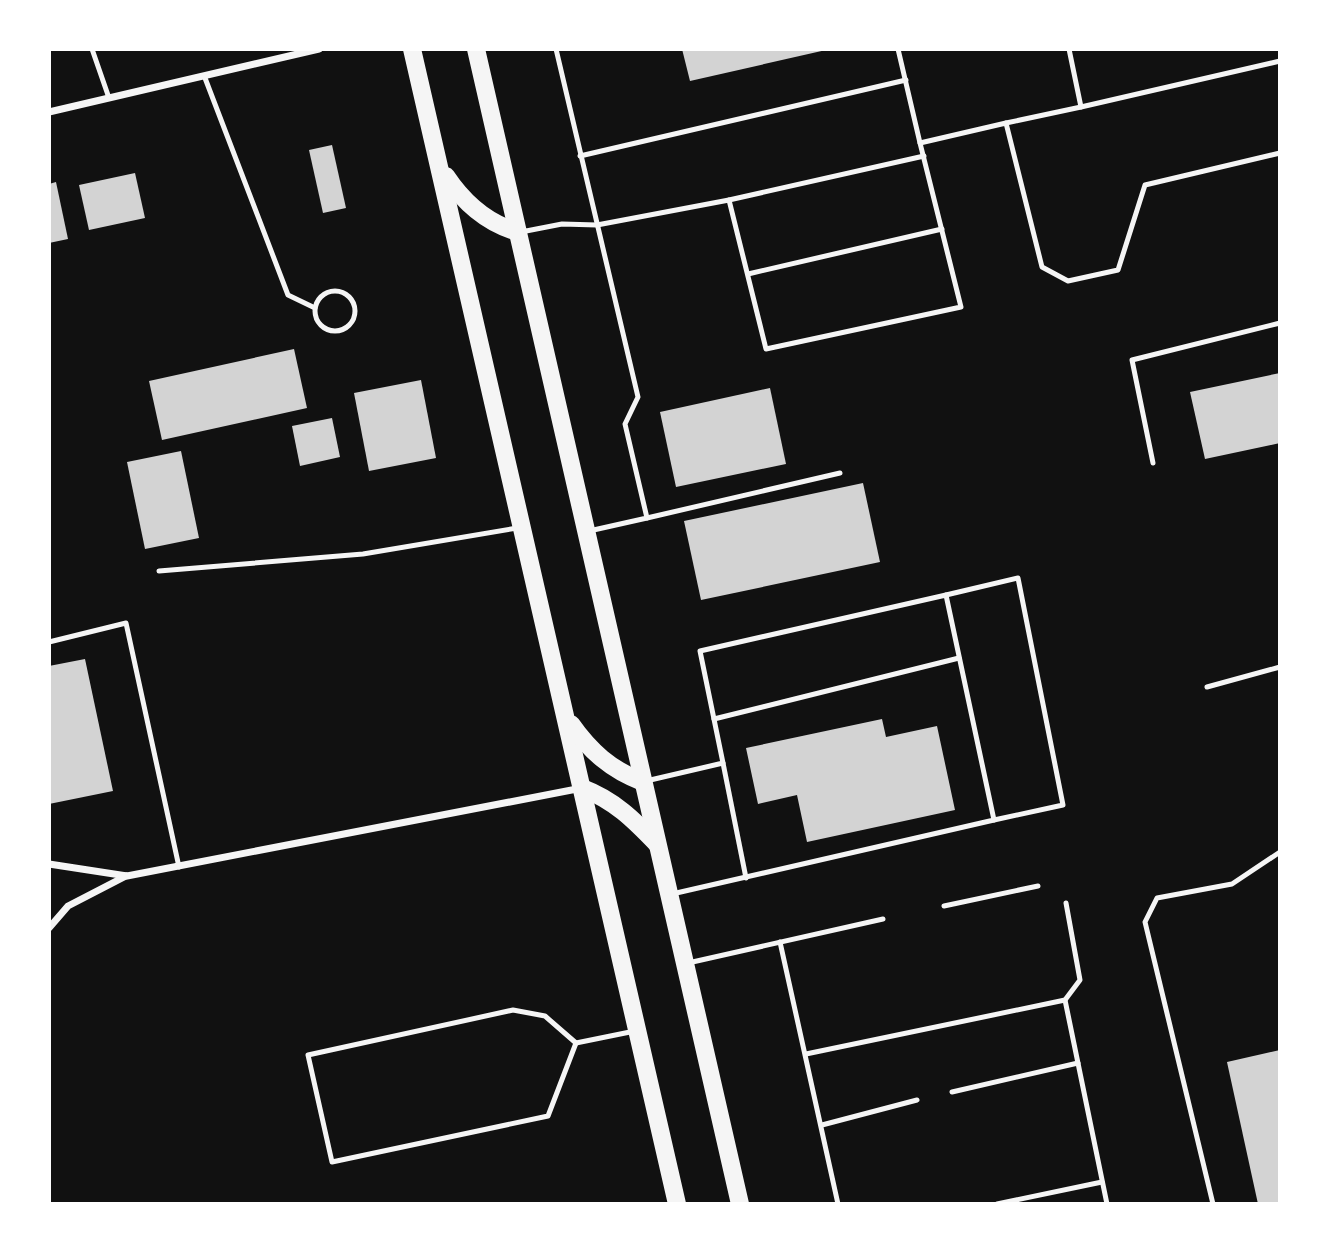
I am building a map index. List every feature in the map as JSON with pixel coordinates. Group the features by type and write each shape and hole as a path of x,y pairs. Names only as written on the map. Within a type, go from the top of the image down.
{"main road":[{"path":"412,49 524,527 677,1204"},
{"path":"476,49 740,1204"},
{"path":"440,167 458,194 472,208 494,223 518,232"},
{"path":"566,718 594,753 626,776 643,782"},
{"path":"582,788 604,796 623,809 657,844"}],"street":[{"path":"49,112 205,78 319,49"},
{"path":"49,928 68,906 127,876 582,788"},
{"path":"49,864 127,876"}],"lane":[{"path":"92,49 109,98"},
{"path":"556,49 638,397 625,424 647,518"},
{"path":"729,200 766,349 961,307 898,49"},
{"path":"1069,49 1081,107"},
{"path":"920,143 1280,61"},
{"path":"205,78 288,295 315,308"},
{"path":"580,156 906,80"},
{"path":"1006,123 1042,267 1068,281 1118,270 1145,185 1280,153"},
{"path":"518,232 562,224 597,225 729,200 924,156"},
{"path":"748,274 942,229"},
{"path":"338,292 349,298 354,316 341,330 328,330 317,322 315,308 326,293 338,292"},
{"path":"1153,463 1132,360 1280,323"},
{"path":"587,532 840,473"},
{"path":"159,572 363,554 524,527"},
{"path":"669,894 747,878 1063,805 1018,578 700,651 747,878"},
{"path":"946,595 994,820"},
{"path":"49,642 126,623 179,867"},
{"path":"714,719 959,658"},
{"path":"1207,687 1280,667"},
{"path":"643,782 723,763"},
{"path":"1213,1204 1145,922 1157,898 1232,884 1280,852"},
{"path":"944,906 1038,886"},
{"path":"806,1054 1065,1000 1080,980 1066,904"},
{"path":"685,964 883,919"},
{"path":"780,942 838,1204"},
{"path":"1065,1000 1107,1204"},
{"path":"513,1010 545,1016 576,1043 548,1116 331,1162 308,1055 513,1010"},
{"path":"576,1043 638,1031"},
{"path":"952,1092 1078,1063"},
{"path":"822,1125 917,1101"},
{"path":"997,1204 1102,1182"}],"building":[{"path":"682,49 826,49 826,50 690,81"},
{"path":"332,145 346,208 323,213 309,150"},
{"path":"135,173 145,218 89,230 79,185"},
{"path":"56,182 68,239 49,243 49,184"},
{"path":"294,349 307,408 162,440 149,381"},
{"path":"1280,373 1280,443 1205,459 1190,392"},
{"path":"421,380 436,458 369,471 354,393"},
{"path":"770,388 786,464 676,487 660,412"},
{"path":"332,418 340,457 300,466 292,426"},
{"path":"181,451 199,538 145,549 127,462"},
{"path":"863,483 880,562 701,600 684,521"},
{"path":"85,659 113,791 49,804 49,666"},
{"path":"882,719 886,737 937,726 955,810 807,842 797,795 758,804 746,748"},
{"path":"1280,1050 1280,1204 1258,1204 1227,1062"}]}
